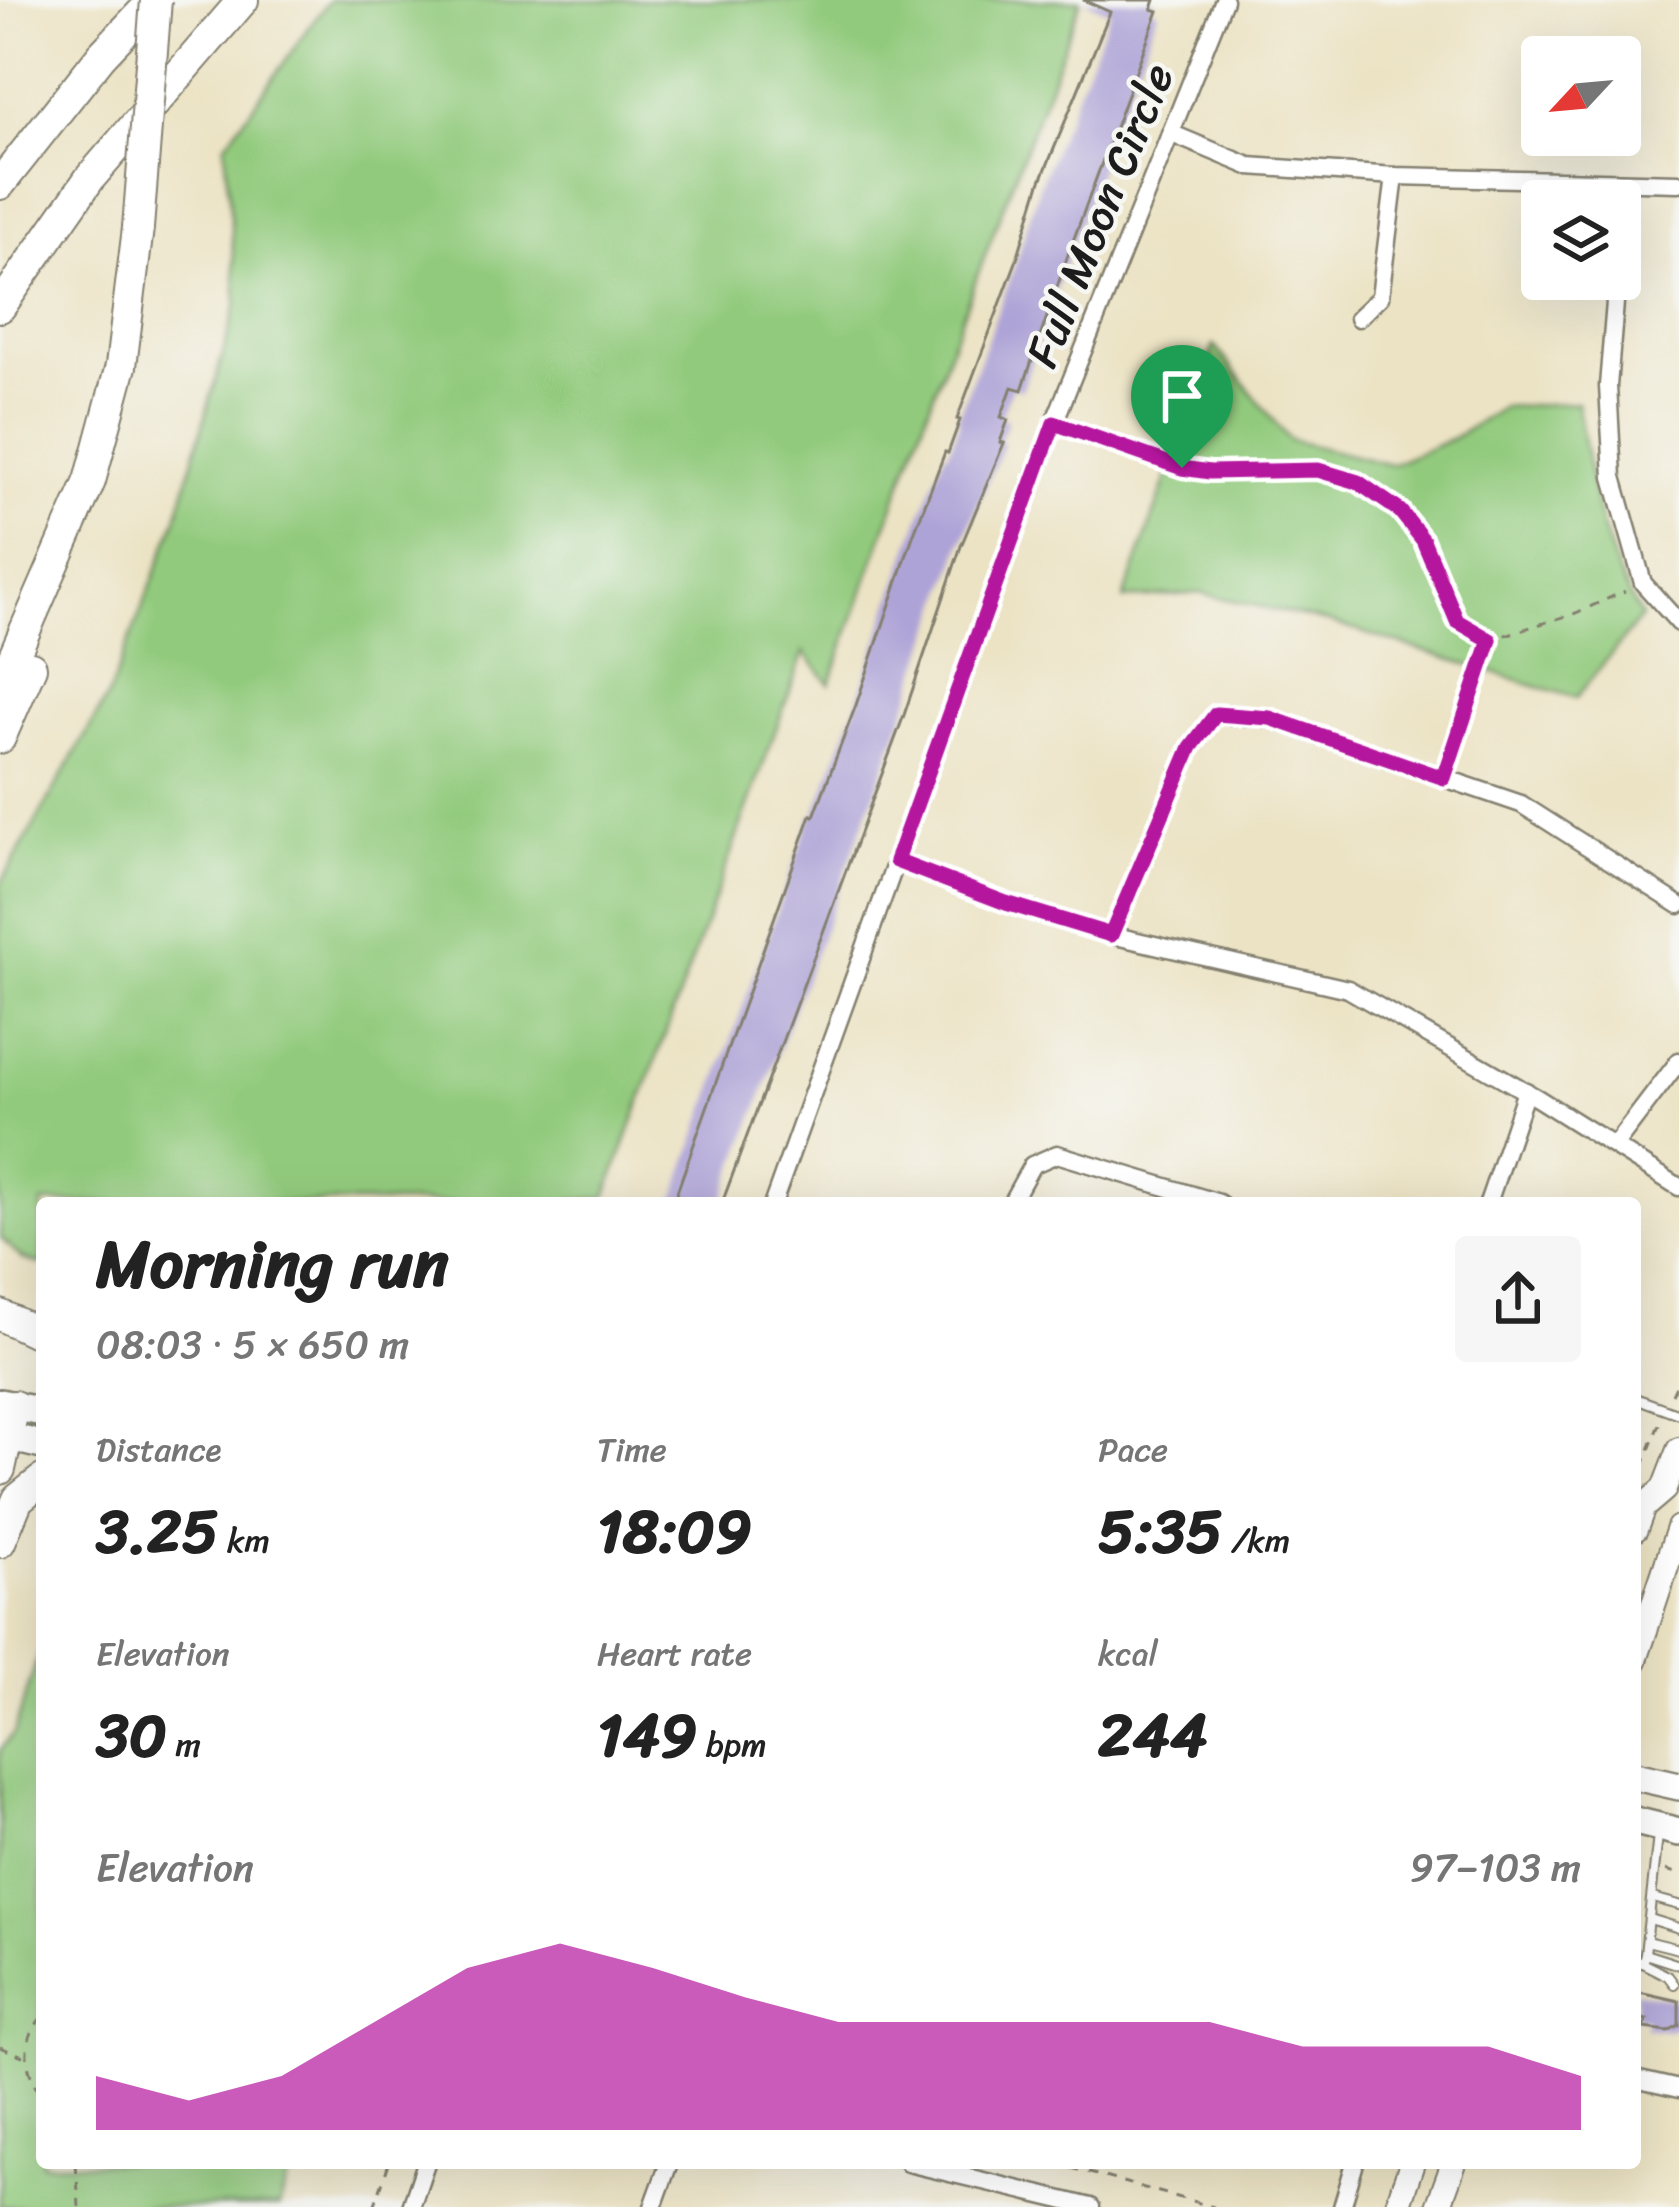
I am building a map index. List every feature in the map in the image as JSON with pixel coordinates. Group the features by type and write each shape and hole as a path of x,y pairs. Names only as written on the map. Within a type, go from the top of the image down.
{"highway":[{"path":"0,184 100,56 155,0"},
{"path":"0,688 90,481 121,366 138,228 155,0"},
{"path":"0,307 90,178 243,0"},
{"path":"0,738 69,578 63,549"},
{"path":"0,1315 36,1332"},
{"path":"0,1469 13,1418"},
{"path":"0,1542 18,1499 36,1485"}],"main road":[{"path":"13,1418 36,1439"},
{"path":"1641,1777 1679,1786"}],"street":[{"name":"Full Moon Circle","path":"775,1197 1054,423 1224,0"},
{"path":"1170,133 1249,166 1526,180"},
{"path":"1358,318 1380,296 1395,176"},
{"path":"1641,183 1679,183"},
{"path":"1614,300 1608,386 1613,477 1643,583 1679,623"},
{"path":"1111,935 1191,747 1216,714 1270,718 1521,804 1679,905"},
{"path":"896,861 1006,903 1111,935 1348,988 1679,1187"},
{"path":"1616,1145 1679,1061"},
{"path":"1490,1197 1526,1091"},
{"path":"1014,1197 1032,1165 1057,1154 1199,1197"},
{"path":"1641,1510 1664,1489 1679,1450"},
{"path":"1664,1489 1679,1515"},
{"path":"1641,1642 1679,1528"},
{"path":"1641,2080 1679,2089"},
{"path":"411,2207 423,2169"},
{"path":"653,2207 667,2169"},
{"path":"933,2169 1091,2207"},
{"path":"1342,2207 1353,2169"},
{"path":"1397,2207 1410,2169"},
{"path":"1438,2207 1452,2169"}],"lane":[{"path":"1641,1400 1679,1414"},
{"path":"1641,1960 1653,1898 1658,1827"},
{"path":"1653,1898 1679,1905"},
{"path":"1650,1919 1679,1928"},
{"path":"1647,1941 1679,1949"},
{"path":"1641,1960 1679,1965"},
{"path":"1641,1960 1674,1984"}],"path":[{"path":"1054,423 1182,468 1318,470 1358,482 1400,511 1423,540 1457,621 1490,640 1576,613 1643,583"},
{"path":"1444,778 1490,640"},
{"path":"1675,1389 1679,1379"},
{"path":"1641,1469 1660,1422"},
{"path":"36,2026 24,2057 36,2084"},
{"path":"0,2047 24,2057"},
{"path":"76,2169 79,2207"},
{"path":"374,2207 387,2169"},
{"path":"1074,2169 1214,2207"}],"green space":[{"path":"329,0 1081,0 830,684 804,652 606,1197 36,1197 36,1263 22,1259 0,1237 0,885 108,696 177,518 237,303 225,145"},
{"path":"1214,345 1289,440 1391,465 1452,439 1503,407 1577,402 1605,538 1641,617 1576,698 1332,623 1200,593 1124,599"},
{"path":"36,1663 36,2169 291,2169 279,2207 0,2207 0,1750 14,1733"}],"building":[{"path":"1083,0 1155,0 1152,9 1158,11 1022,390 1012,387 1001,417 1008,420 1000,442 1004,443 961,546 904,715 724,1197 675,1197 913,536 960,420 1040,183 1110,12"},
{"path":"1641,1992 1679,2001 1679,2025 1668,2031 1644,2028 1647,2020 1641,2018"}],"route":[{"path":"1054,423 1182,468 1318,470 1358,482 1400,511 1423,540 1457,621 1490,640 1444,778 1270,718 1216,714 1191,747 1111,935 1006,903 896,861 1054,423"}]}
